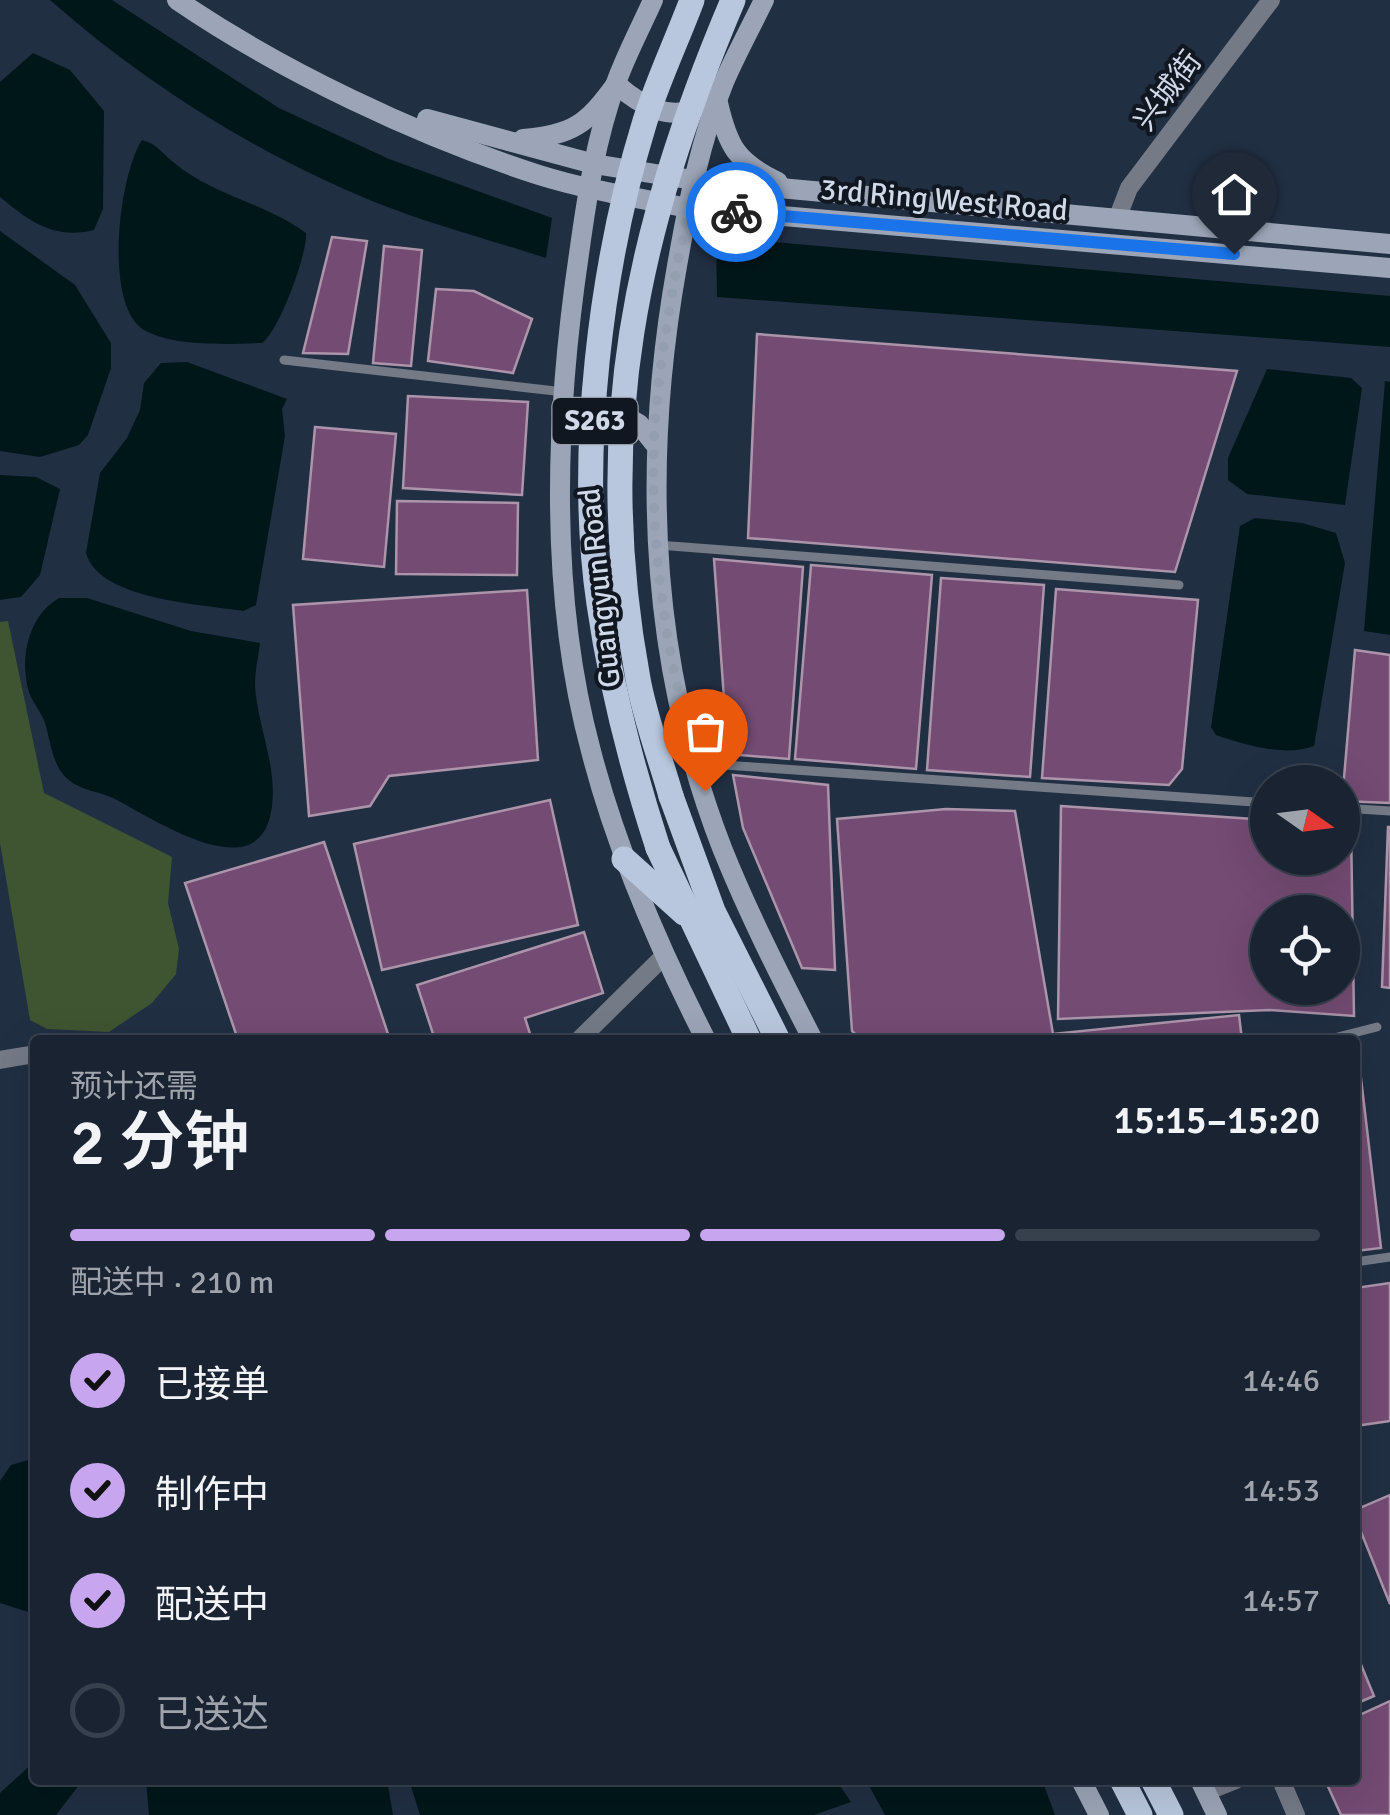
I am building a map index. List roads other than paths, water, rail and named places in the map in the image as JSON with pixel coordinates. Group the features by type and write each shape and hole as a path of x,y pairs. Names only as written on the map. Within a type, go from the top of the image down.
{"main road":[{"name":"3rd Ring West Road","path":"177,0 366,108 538,174 588,188 688,208 1390,268"},
{"name":"3rd Ring West Road","path":"196,0 371,98 423,118 594,164 693,180 1390,244"},
{"name":"Guangyun Road","path":"653,0 616,84 588,188 564,392 564,546 573,662 590,750 624,859 704,1035"},
{"name":"S263","path":"692,0 646,120 612,258 597,369 592,500 598,602 630,763 658,848 747,1035"},
{"name":"Guangyun Road","path":"732,0 673,151 652,221 623,375 620,505 638,681 671,796 713,912 775,1035"},
{"name":"S263","path":"764,0 721,93 693,180 661,369 654,443 656,545 668,648 722,847 811,1035"},
{"path":"507,140 558,136 592,118 616,84 639,103 672,114 704,105 721,93 727,142 753,170 793,189"},
{"path":"562,436 580,415 612,408 640,424 654,443"},
{"path":"624,859 691,920"},
{"path":"1083,1785 1098,1815"},
{"path":"1125,1785 1140,1815"},
{"path":"1156,1785 1171,1815"},
{"path":"1203,1786 1217,1815"}],"street":[{"name":"兴城街","path":"1117,219 1128,188 1270,0"},
{"path":"584,1035 665,955"},
{"path":"0,1060 30,1055"},
{"path":"1283,1785 1296,1815"}],"lane":[{"path":"284,360 564,392"},
{"path":"656,545 1179,585"},
{"path":"696,762 1250,801"},
{"path":"1360,809 1390,811"},
{"path":"1346,1035 1377,1027"},
{"path":"1360,1261 1390,1256"}]}
